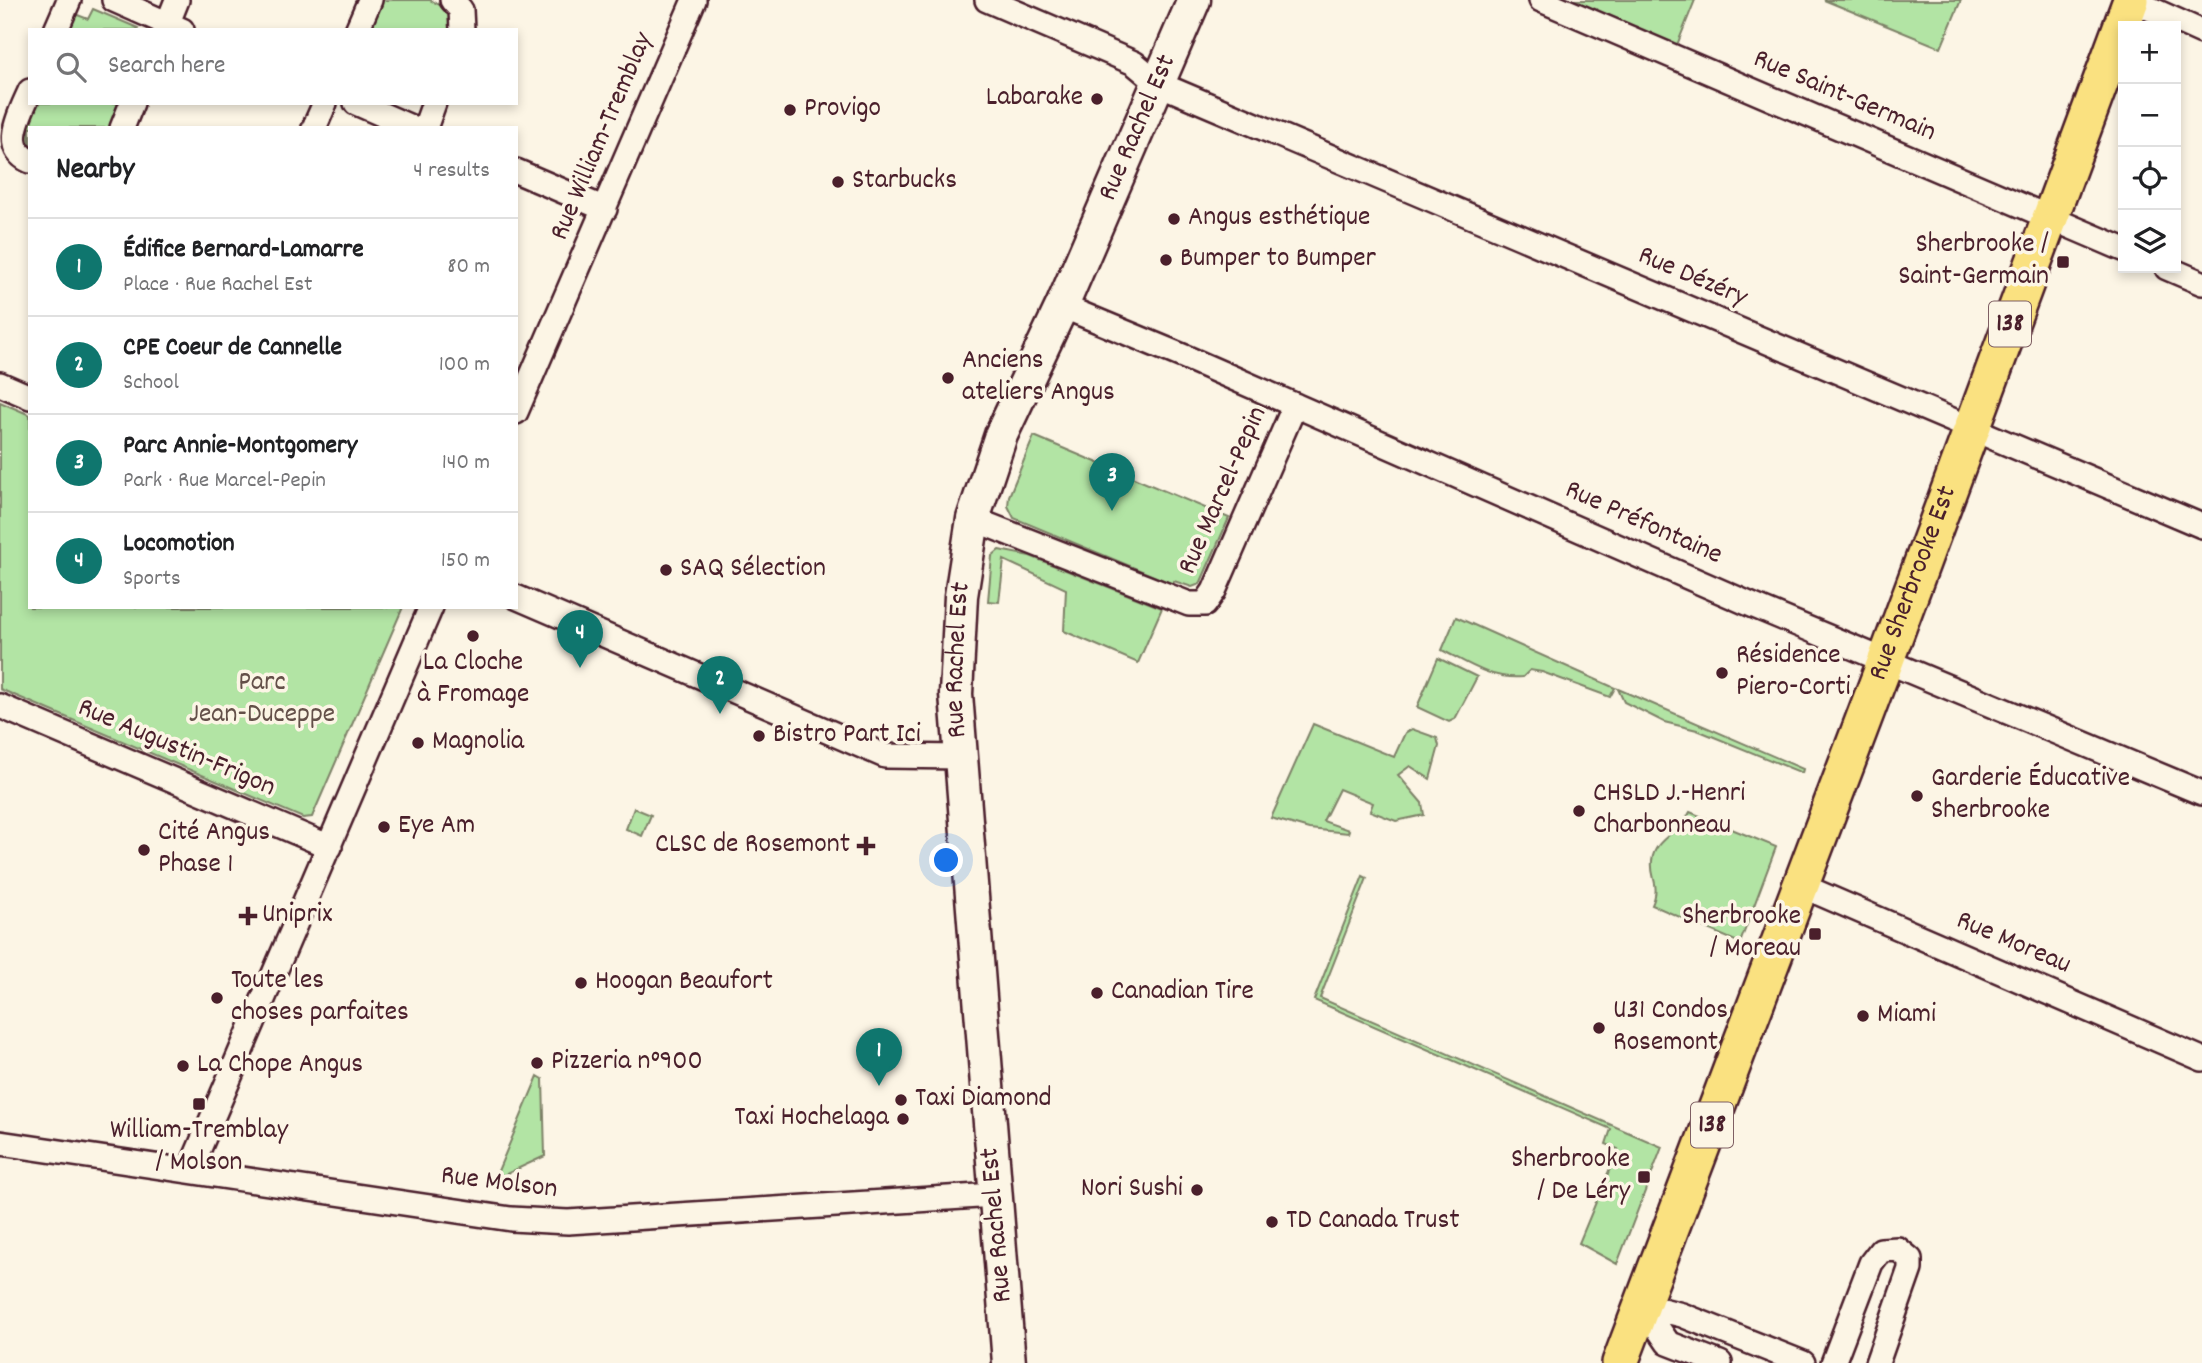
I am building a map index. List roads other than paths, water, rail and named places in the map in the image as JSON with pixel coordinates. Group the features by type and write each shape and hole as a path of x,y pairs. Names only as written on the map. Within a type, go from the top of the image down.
{"main road":[{"name":"Rue Rachel Est","path":"1009,1363 955,671 961,596 973,519 1002,435 1062,306 1194,0"},
{"name":"Rue Sherbrooke Est","path":"1620,1363 1886,660 2131,0"}],"street":[{"path":"57,28 69,0"},
{"path":"114,0 172,28 177,0"},
{"path":"358,28 370,0"},
{"path":"452,0 461,10 462,28"},
{"name":"Rue William-Tremblay","path":"518,407 694,0"},
{"name":"Rue Dézéry","path":"987,0 1134,63 1159,84 2202,526"},
{"name":"Rue Saint-Germain","path":"1541,0 2118,248"},
{"path":"2131,0 2202,32"},
{"path":"28,96 14,134 16,147 28,160"},
{"path":"122,126 131,105"},
{"path":"315,126 324,105"},
{"path":"361,105 408,126"},
{"path":"426,126 433,105"},
{"path":"518,172 605,209"},
{"path":"2179,273 2202,283"},
{"name":"Rue Préfontaine","path":"1062,306 1754,606 2202,793"},
{"path":"0,384 28,396"},
{"name":"Rue Marcel-Pepin","path":"973,519 1189,604 1205,604 1295,405"},
{"path":"518,598 885,756 962,757"},
{"path":"190,1170 431,609"},
{"name":"Rue Augustin-Frigon","path":"0,706 330,847"},
{"name":"Rue Moreau","path":"1800,885 2202,1059"},
{"name":"Rue Molson","path":"0,1143 511,1219 568,1222 995,1195"},
{"path":"1833,1363 1871,1263 1881,1250 1898,1249 1909,1259 1910,1269 1877,1363"},
{"path":"1642,1305 1668,1343 1720,1363"},
{"path":"1642,1305 1682,1315 1803,1363"}],"place":[{"name":"Labarake","path":"1097,99"},
{"name":"Provigo","path":"790,110"},
{"name":"Starbucks","path":"838,182"},
{"name":"Angus esthétique","path":"1174,219"},
{"name":"Bumper to Bumper","path":"1166,260"},
{"name":"Sherbrooke / Saint-Germain","path":"2063,262"},
{"name":"Anciens ateliers Angus","path":"948,378"},
{"name":"Parc Annie-Montgomery","path":"1112,511"},
{"name":"SAQ Sélection","path":"666,570"},
{"name":"La Cloche à Fromage","path":"473,636"},
{"name":"Locomotion","path":"580,668"},
{"name":"Résidence Piero-Corti","path":"1722,673"},
{"name":"CPE Coeur de Cannelle","path":"720,714"},
{"name":"Bistro Part Ici","path":"759,736"},
{"name":"Magnolia","path":"418,743"},
{"name":"Garderie Éducative Sherbrooke","path":"1917,796"},
{"name":"CHSLD J.-Henri Charbonneau","path":"1579,811"},
{"name":"Eye Am","path":"384,827"},
{"name":"CLSC de Rosemont","path":"866,846"},
{"name":"Cité Angus Phase 1","path":"144,850"},
{"name":"Uniprix","path":"248,916"},
{"name":"Sherbrooke / Moreau","path":"1815,934"},
{"name":"Hoogan Beaufort","path":"581,983"},
{"name":"Canadian Tire","path":"1097,993"},
{"name":"Toute les choses parfaites","path":"217,998"},
{"name":"Miami","path":"1863,1016"},
{"name":"U31 Condos Rosemont","path":"1599,1028"},
{"name":"Pizzeria n°900","path":"537,1063"},
{"name":"La Chope Angus","path":"183,1066"},
{"name":"Édifice Bernard-Lamarre","path":"879,1086"},
{"name":"Taxi Diamond","path":"901,1100"},
{"name":"William-Tremblay / Molson","path":"199,1104"},
{"name":"Taxi Hochelaga","path":"903,1119"},
{"name":"Sherbrooke / De Léry","path":"1644,1177"},
{"name":"Nori Sushi","path":"1197,1190"},
{"name":"TD Canada Trust","path":"1272,1222"}],"park label":[{"name":"Parc Jean-Duceppe","path":"262,700"}]}
